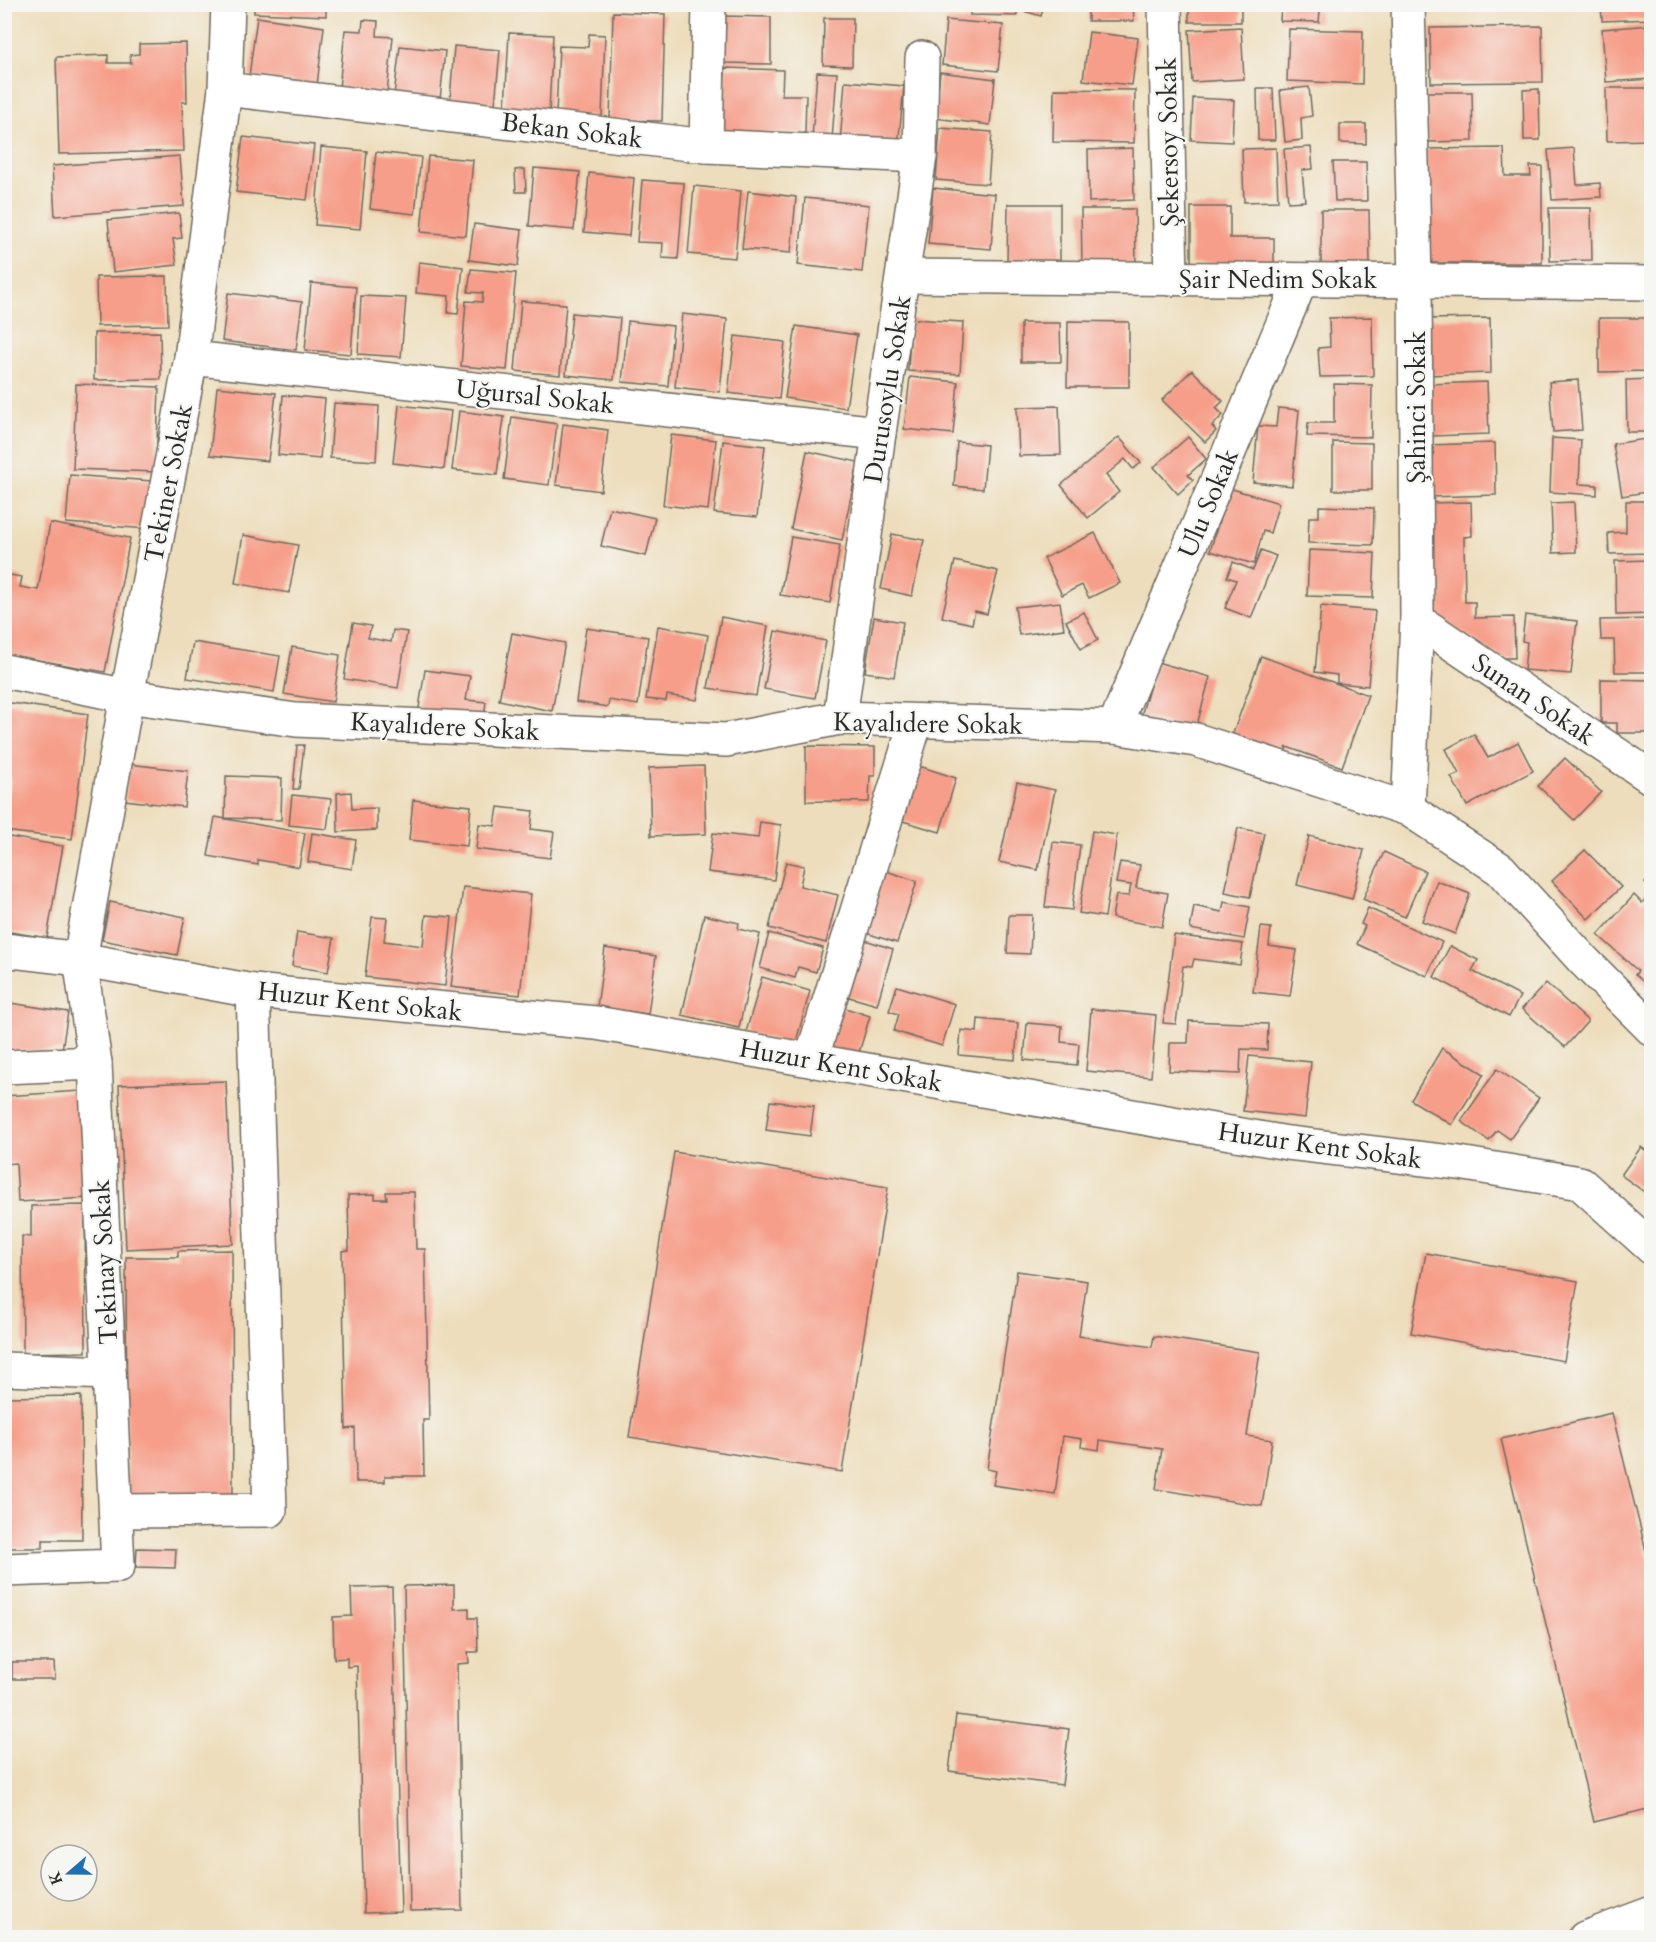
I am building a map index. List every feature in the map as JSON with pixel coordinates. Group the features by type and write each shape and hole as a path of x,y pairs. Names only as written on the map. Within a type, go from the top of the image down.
{"street":[{"name":"Tekiner Sokak","path":"80,959 191,358 225,89 228,4"},
{"path":"706,146 709,4"},
{"name":"Şekersoy Sokak","path":"1165,4 1171,279"},
{"name":"Şahinci Sokak","path":"1408,4 1415,280 1417,621 1408,809"},
{"name":"Durusoylu Sokak","path":"840,718 879,434 921,156 922,58"},
{"name":"Bekan Sokak","path":"225,89 706,146 921,156"},
{"name":"Şair Nedim Sokak","path":"904,276 1652,283"},
{"name":"Ulu Sokak","path":"1114,727 1301,280"},
{"name":"Uğursal Sokak","path":"191,358 879,434"},
{"name":"Sunan Sokak","path":"1417,621 1652,778"},
{"name":"Kayalıdere Sokak","path":"4,671 127,696 296,720 726,740 840,718 1114,727 1196,740 1408,809 1500,869 1584,961 1652,1029"},
{"path":"811,1060 916,721"},
{"name":"Huzur Kent Sokak","path":"4,950 80,959 253,991 596,1023 1288,1143 1459,1163 1580,1184 1652,1248"},
{"name":"Tekinay Sokak","path":"4,1570 118,1566 95,1063 80,959"},
{"path":"116,1511 270,1510 253,991"},
{"path":"4,1067 95,1063"},
{"path":"4,1369 109,1373"},
{"path":"1585,1938 1652,1913"}],"building":[{"path":"254,4 326,4 326,16 254,13"},
{"path":"723,4 769,4 769,9 723,9"},
{"path":"970,4 1017,4 1017,16 970,15"},
{"path":"1088,4 1133,4 1134,21 1088,21"},
{"path":"1189,4 1241,4 1241,22 1189,22"},
{"path":"1281,4 1315,4 1315,10 1320,11 1319,22 1280,21"},
{"path":"1601,4 1652,4 1652,19 1602,21"},
{"path":"1022,5 1044,5 1041,16 1020,10"},
{"path":"613,12 665,14 662,121 610,120"},
{"path":"722,16 771,17 771,64 722,63"},
{"path":"257,17 324,27 317,85 249,76"},
{"path":"824,18 853,18 852,66 823,65"},
{"path":"363,20 378,21 377,36 393,37 387,93 339,88 345,30 362,31"},
{"path":"946,20 1003,25 998,71 942,65"},
{"path":"1652,25 1652,79 1606,82 1602,29"},
{"path":"1542,26 1543,82 1431,83 1430,28"},
{"path":"1241,27 1244,79 1192,82 1189,30"},
{"path":"1289,29 1363,31 1362,84 1287,81"},
{"path":"1089,32 1138,38 1132,85 1083,80"},
{"path":"509,33 553,35 549,110 505,108"},
{"path":"589,34 605,35 602,117 556,114 559,46 588,47"},
{"path":"186,43 187,102 182,102 184,151 59,154 56,57 108,55 108,63 131,63 130,55 139,54 139,44"},
{"path":"400,46 445,51 440,100 394,95"},
{"path":"454,46 500,50 495,105 450,101"},
{"path":"725,68 783,70 782,95 806,95 805,134 722,132"},
{"path":"817,72 837,73 832,140 812,138"},
{"path":"940,72 995,79 990,125 935,118"},
{"path":"845,81 904,86 898,148 840,143"},
{"path":"1309,87 1312,116 1301,118 1302,140 1285,142 1280,90"},
{"path":"1257,88 1273,88 1275,140 1258,140"},
{"path":"1606,88 1652,88 1652,140 1607,141"},
{"path":"1054,89 1135,90 1134,143 1053,142"},
{"path":"1539,89 1540,140 1524,140 1523,90"},
{"path":"1427,92 1472,92 1473,141 1427,142"},
{"path":"1193,98 1234,100 1232,142 1191,140"},
{"path":"1340,124 1366,124 1366,144 1340,143"},
{"path":"940,128 992,132 988,184 936,180"},
{"path":"243,137 314,145 307,200 236,192"},
{"path":"321,147 367,151 360,229 315,225"},
{"path":"1311,147 1313,169 1302,170 1305,201 1288,202 1284,149"},
{"path":"1133,148 1134,200 1089,202 1088,150"},
{"path":"1276,148 1278,201 1244,202 1242,149"},
{"path":"1504,148 1505,176 1531,176 1530,166 1542,166 1542,263 1427,263 1426,149"},
{"path":"1574,148 1577,185 1600,183 1601,197 1552,200 1548,150"},
{"path":"376,152 421,157 415,214 370,209"},
{"path":"180,156 184,206 55,216 52,166"},
{"path":"428,156 473,160 466,236 421,232"},
{"path":"1333,162 1366,162 1367,201 1335,201"},
{"path":"534,168 580,172 574,230 529,226"},
{"path":"525,169 526,192 516,192 515,170"},
{"path":"589,173 634,178 629,236 584,232"},
{"path":"642,180 684,183 678,259 662,258 663,243 637,242"},
{"path":"694,186 741,191 735,258 688,254"},
{"path":"933,188 995,194 991,249 928,244"},
{"path":"748,191 796,197 791,253 742,249"},
{"path":"805,198 869,205 862,272 798,265"},
{"path":"1008,204 1060,204 1060,265 1007,264"},
{"path":"1191,207 1230,207 1230,238 1274,238 1274,264 1191,264"},
{"path":"1549,208 1591,208 1592,260 1550,261"},
{"path":"1081,209 1135,209 1136,264 1082,264"},
{"path":"1321,210 1369,210 1370,265 1321,265"},
{"path":"179,213 182,238 173,239 177,265 113,272 108,220"},
{"path":"474,224 522,230 518,266 469,260"},
{"path":"419,262 463,267 458,314 448,313 449,296 416,293"},
{"path":"471,269 516,273 507,370 461,366 466,301 482,302 483,293 468,292"},
{"path":"167,276 168,325 97,326 96,277"},
{"path":"311,283 356,287 351,354 305,350"},
{"path":"228,293 302,302 296,350 222,341"},
{"path":"361,296 406,298 401,357 358,354"},
{"path":"521,301 566,304 560,375 515,371"},
{"path":"572,313 620,318 614,380 566,375"},
{"path":"682,314 727,319 720,392 675,387"},
{"path":"1372,317 1373,376 1320,377 1318,348 1330,347 1329,318"},
{"path":"1490,318 1491,373 1426,375 1424,319"},
{"path":"1599,318 1652,318 1652,371 1599,372"},
{"path":"911,319 963,322 960,374 908,371"},
{"path":"628,321 673,326 668,386 622,382"},
{"path":"1068,321 1129,322 1129,387 1067,387"},
{"path":"1021,323 1060,323 1061,362 1021,362"},
{"path":"796,326 857,335 846,408 785,398"},
{"path":"160,332 161,379 94,380 94,333"},
{"path":"735,336 785,342 779,399 728,393"},
{"path":"1192,370 1223,401 1216,408 1223,415 1212,426 1216,431 1205,442 1162,400"},
{"path":"910,377 958,382 953,434 904,429"},
{"path":"1652,379 1652,432 1627,432 1626,380"},
{"path":"1578,380 1582,430 1553,432 1549,382"},
{"path":"1487,382 1489,434 1431,436 1429,384"},
{"path":"76,384 159,387 156,472 73,469"},
{"path":"1334,384 1372,385 1371,437 1307,436 1308,423 1334,423"},
{"path":"217,387 276,393 268,461 210,455"},
{"path":"283,395 325,399 320,459 278,455"},
{"path":"334,403 379,406 376,461 330,458"},
{"path":"399,405 451,411 444,469 393,463"},
{"path":"1059,406 1061,455 1019,456 1017,407"},
{"path":"1278,408 1299,410 1292,486 1253,482 1258,426 1276,427"},
{"path":"459,411 504,417 497,475 452,470"},
{"path":"512,417 557,424 549,485 504,479"},
{"path":"563,424 608,430 601,491 556,485"},
{"path":"671,435 716,440 708,510 663,505"},
{"path":"1119,437 1141,463 1133,469 1125,459 1106,475 1119,492 1088,518 1061,485"},
{"path":"1188,437 1206,459 1188,475 1193,480 1178,494 1154,467"},
{"path":"1552,438 1581,440 1579,484 1597,485 1597,495 1550,492"},
{"path":"1652,438 1652,491 1622,496 1613,444"},
{"path":"723,441 765,446 757,517 714,513"},
{"path":"957,442 987,445 983,489 954,486"},
{"path":"1333,442 1372,443 1372,490 1333,490"},
{"path":"1495,443 1496,495 1428,497 1426,445"},
{"path":"807,451 858,462 842,540 791,529"},
{"path":"70,475 152,481 149,529 66,523"},
{"path":"1229,488 1279,503 1270,533 1263,531 1254,564 1210,551"},
{"path":"1626,501 1652,501 1652,553 1609,554 1608,533 1626,532"},
{"path":"1471,502 1472,536 1464,537 1465,602 1475,602 1475,618 1514,617 1515,658 1502,658 1430,612 1427,503"},
{"path":"1574,502 1576,552 1553,553 1551,503"},
{"path":"1319,506 1374,508 1373,545 1308,543 1309,517 1319,517"},
{"path":"610,508 655,518 646,556 601,546"},
{"path":"50,523 130,538 105,672 4,654 4,574 22,577 20,587 38,590"},
{"path":"1095,533 1120,583 1089,598 1082,585 1062,595 1044,558"},
{"path":"892,534 924,540 912,596 881,589"},
{"path":"243,535 298,545 289,593 235,583"},
{"path":"791,537 840,545 830,603 780,595"},
{"path":"1261,550 1276,556 1251,618 1225,608 1236,580 1227,577 1233,562 1253,570"},
{"path":"1309,550 1375,553 1373,598 1307,596"},
{"path":"1652,560 1652,614 1616,615 1615,561"},
{"path":"955,561 998,571 987,614 975,611 972,624 942,617"},
{"path":"1060,602 1064,629 1019,635 1015,607"},
{"path":"1321,606 1375,611 1368,686 1337,683 1337,675 1315,672"},
{"path":"1084,612 1098,640 1081,649 1066,621"},
{"path":"1525,615 1577,621 1571,674 1524,670 1527,642 1522,641"},
{"path":"721,617 768,626 756,696 708,688"},
{"path":"874,617 903,622 894,677 865,672"},
{"path":"1652,619 1652,672 1615,672 1614,640 1601,640 1600,620"},
{"path":"353,623 371,626 368,638 391,642 393,630 407,632 398,688 344,679"},
{"path":"658,626 708,635 697,700 667,695 666,701 646,699"},
{"path":"586,628 648,637 638,705 609,700 608,707 576,702"},
{"path":"775,631 826,641 815,698 764,689"},
{"path":"512,633 565,643 552,711 499,700"},
{"path":"193,642 280,656 274,692 187,678"},
{"path":"292,647 340,655 333,702 284,694"},
{"path":"1261,656 1368,695 1342,767 1287,747 1284,755 1232,736"},
{"path":"1157,662 1210,677 1195,732 1141,716"},
{"path":"425,670 470,676 466,700 486,702 483,723 418,714"},
{"path":"1601,679 1652,680 1652,733 1617,733 1617,723 1601,723"},
{"path":"4,702 88,714 72,839 4,831 11,776 4,775"},
{"path":"1474,734 1488,758 1518,742 1533,771 1467,806 1451,777 1459,774 1446,749"},
{"path":"297,745 304,745 299,789 293,789"},
{"path":"806,746 875,747 875,776 870,776 869,802 806,801"},
{"path":"1565,758 1601,792 1574,820 1538,786"},
{"path":"129,764 188,771 184,807 125,800"},
{"path":"913,764 956,778 940,832 896,819"},
{"path":"704,766 706,834 651,836 649,768"},
{"path":"226,776 282,778 281,820 225,818"},
{"path":"1017,782 1055,790 1038,870 999,862"},
{"path":"351,792 352,809 377,808 377,830 338,832 337,793"},
{"path":"292,795 331,799 327,829 289,825"},
{"path":"413,800 471,806 467,846 409,840"},
{"path":"498,807 533,811 531,829 554,832 550,858 476,849 479,824 495,826"},
{"path":"215,817 305,833 299,867 258,860 258,865 208,856"},
{"path":"760,822 781,825 774,880 708,872 713,833 758,838"},
{"path":"1238,828 1264,833 1250,897 1225,892"},
{"path":"1092,831 1117,835 1105,917 1079,913"},
{"path":"312,833 356,840 352,869 308,862"},
{"path":"4,836 63,846 47,938 4,931"},
{"path":"1309,836 1364,850 1352,899 1297,885"},
{"path":"1053,842 1080,845 1072,910 1045,907"},
{"path":"1585,850 1621,887 1588,919 1552,881"},
{"path":"1384,852 1425,871 1405,917 1363,899"},
{"path":"786,862 804,866 800,886 838,895 826,943 769,928"},
{"path":"1120,862 1140,865 1136,888 1168,893 1162,927 1112,918 1116,895 1129,896 1131,885 1116,883"},
{"path":"883,870 917,881 897,943 863,932"},
{"path":"1652,874 1652,888 1645,883"},
{"path":"1437,881 1470,894 1455,934 1422,921"},
{"path":"463,887 531,894 520,995 451,987"},
{"path":"1634,895 1642,903 1649,895 1652,898 1652,989 1635,975 1638,971 1598,935"},
{"path":"110,902 185,917 177,955 102,940"},
{"path":"1224,902 1250,907 1244,939 1190,929 1194,906 1222,912"},
{"path":"1368,908 1442,942 1427,976 1357,944 1365,926 1361,924"},
{"path":"426,915 452,917 445,986 365,977 372,917 387,918 384,941 423,946"},
{"path":"704,915 739,923 738,929 760,934 739,1028 682,1015"},
{"path":"1009,915 1032,915 1030,954 1007,953"},
{"path":"1261,927 1271,928 1269,946 1297,950 1290,996 1253,992"},
{"path":"297,932 334,938 328,972 292,966"},
{"path":"769,933 823,948 816,972 798,967 795,978 760,968"},
{"path":"1174,935 1243,944 1240,965 1194,959 1192,967 1183,966 1176,1024 1163,1023"},
{"path":"859,938 893,949 877,1005 842,995"},
{"path":"1450,946 1478,960 1472,971 1520,996 1509,1017 1434,977"},
{"path":"605,948 656,956 648,1014 597,1007"},
{"path":"762,977 810,991 795,1045 746,1032"},
{"path":"1546,983 1588,1021 1565,1047 1522,1009"},
{"path":"897,986 955,1004 942,1046 894,1031 899,1014 889,1011"},
{"path":"4,1002 68,1012 62,1050 4,1051"},
{"path":"839,1006 870,1016 858,1056 827,1047"},
{"path":"1091,1009 1156,1015 1151,1077 1086,1071"},
{"path":"978,1019 1018,1023 1015,1060 959,1055 961,1030 977,1032"},
{"path":"1189,1021 1268,1024 1267,1050 1241,1049 1240,1074 1169,1071 1170,1043 1188,1043"},
{"path":"1027,1023 1062,1026 1061,1042 1079,1044 1077,1065 1024,1060"},
{"path":"1442,1048 1484,1074 1452,1125 1411,1100"},
{"path":"1249,1056 1311,1062 1305,1118 1243,1111"},
{"path":"1497,1069 1539,1098 1510,1139 1497,1130 1489,1141 1461,1121"},
{"path":"226,1081 233,1244 126,1249 119,1085"},
{"path":"81,1091 88,1198 18,1202 16,1163 4,1164 4,1096"},
{"path":"770,1101 814,1106 810,1136 766,1130"},
{"path":"1641,1147 1652,1155 1650,1196 1621,1175"},
{"path":"674,1152 888,1187 842,1472 629,1437"},
{"path":"386,1192 414,1192 416,1249 425,1249 429,1420 423,1420 424,1476 385,1476 385,1482 356,1482 355,1428 346,1429 342,1251 349,1250 348,1195 375,1194 375,1199 387,1199"},
{"path":"85,1205 86,1352 23,1353 22,1236 31,1237 31,1206"},
{"path":"232,1250 233,1498 127,1498 126,1257 178,1257 178,1251"},
{"path":"1426,1253 1578,1281 1564,1361 1411,1333"},
{"path":"1017,1271 1087,1281 1079,1336 1152,1347 1154,1336 1260,1352 1247,1436 1272,1440 1262,1506 1156,1489 1162,1449 1100,1440 1099,1450 1081,1447 1082,1439 1063,1436 1055,1494 993,1485 996,1471 987,1469"},
{"path":"81,1396 82,1540 43,1540 43,1548 5,1548 5,1397"},
{"path":"1612,1413 1652,1575 1652,1808 1594,1822 1501,1439"},
{"path":"137,1548 176,1549 175,1568 136,1567"},
{"path":"454,1585 454,1609 469,1608 469,1618 477,1618 478,1652 468,1652 469,1663 457,1664 462,1910 410,1911 404,1586"},
{"path":"392,1587 401,1912 364,1913 357,1666 347,1667 347,1658 334,1659 333,1617 352,1616 351,1588"},
{"path":"12,1662 54,1662 55,1679 12,1679"},
{"path":"956,1715 1069,1729 1062,1785 949,1771"}]}
